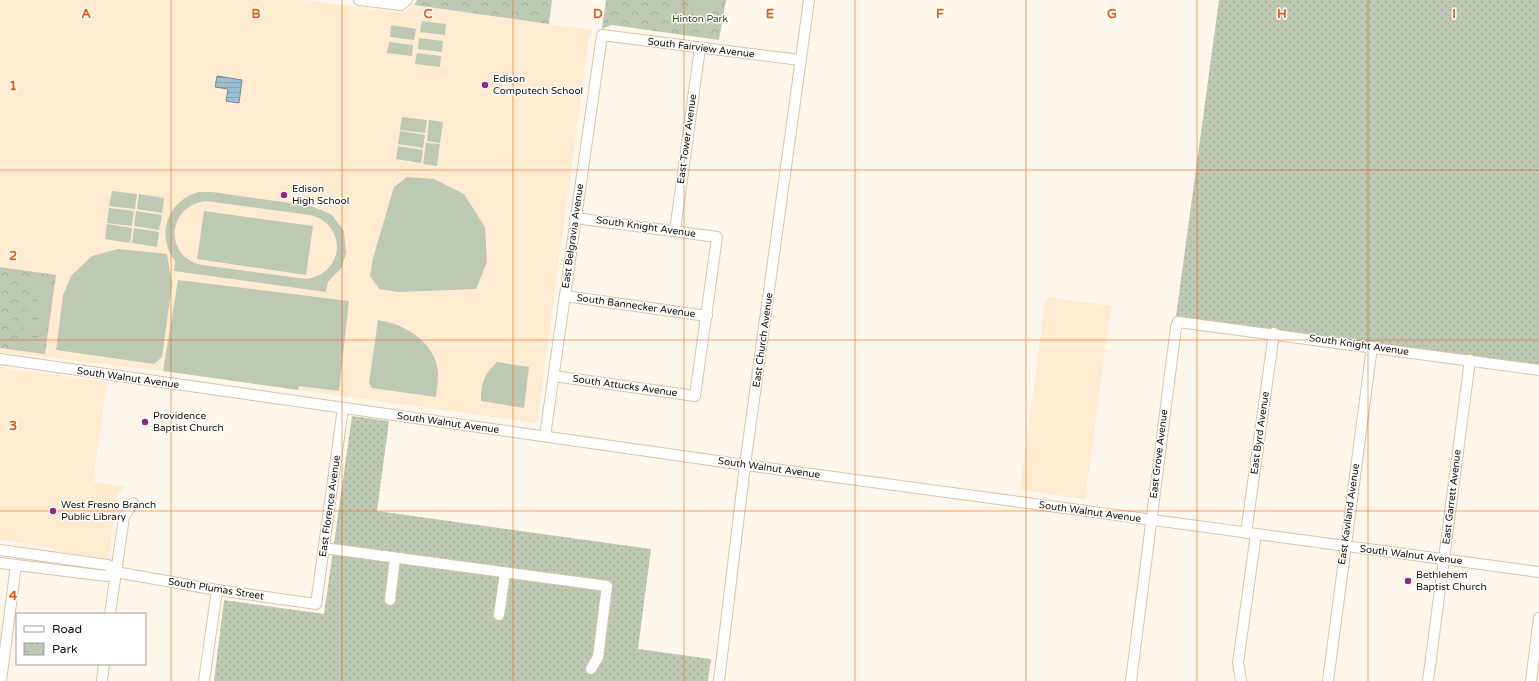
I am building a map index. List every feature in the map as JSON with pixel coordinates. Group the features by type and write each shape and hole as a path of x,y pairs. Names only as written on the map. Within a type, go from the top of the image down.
{"street":[{"path":"359,0 395,5 406,2"},
{"name":"East Church Avenue","path":"718,681 809,0"},
{"name":"South Fairview Avenue","path":"602,35 800,60"},
{"name":"East Belgravia Avenue","path":"545,436 602,35"},
{"name":"East Tower Avenue","path":"675,231 700,48"},
{"name":"South Knight Avenue","path":"576,218 717,237 707,316"},
{"name":"South Bannecker Avenue","path":"564,296 707,316"},
{"name":"South Attucks Avenue","path":"554,376 695,396 707,316"},
{"name":"South Knight Avenue","path":"1178,322 1274,333 1539,370"},
{"name":"East Grove Avenue","path":"1131,681 1175,334 1178,322"},
{"name":"East Byrd Avenue","path":"1241,681 1238,662 1274,333"},
{"name":"East Kaviland Avenue","path":"1328,681 1344,547 1372,347"},
{"name":"South Walnut Avenue","path":"0,359 1344,547 1539,572"},
{"name":"East Garrett Avenue","path":"1428,681 1470,360"},
{"name":"East Florence Avenue","path":"316,604 343,408"},
{"path":"110,613 124,517 133,503"},
{"path":"324,548 607,586 598,657 591,669"},
{"name":"South Plumas Street","path":"0,550 108,565 116,572 216,590 316,604"},
{"path":"390,600 396,558"},
{"name":"South Plumas Street","path":"0,563 106,576 116,572"},
{"path":"1,681 16,565"},
{"path":"499,615 504,573"},
{"path":"204,681 216,590"},
{"path":"1531,681 1539,618"},
{"path":"102,681 104,665"}],"shaded area":[{"name":"Edison High School","path":"0,0 304,0 397,12 407,11 414,5 593,30 589,38 537,423 163,371 0,352"},
{"path":"1046,297 1111,306 1085,499 1020,490"},
{"path":"0,367 107,382 93,481 127,487 122,489 118,495 108,558 58,552 48,547 0,540"}],"green space":[{"path":"417,0 552,0 549,24 414,5"},
{"name":"Hinton Park","path":"606,0 726,0 719,40 612,25 602,29"},
{"path":"694,0 719,0 718,8 694,5"},
{"path":"1219,0 1539,0 1539,366 1176,316"},
{"path":"693,11 717,14 715,26 692,23"},
{"path":"422,21 446,24 445,35 420,32"},
{"path":"391,25 416,29 414,40 390,37"},
{"path":"419,38 443,41 442,52 418,49"},
{"path":"389,42 413,45 412,56 387,53"},
{"path":"417,53 441,56 440,67 415,64"},
{"path":"402,117 427,120 425,133 400,130"},
{"path":"429,120 443,122 440,143 427,141"},
{"path":"400,131 425,135 423,148 398,144"},
{"path":"426,143 440,144 437,166 423,164"},
{"path":"398,146 423,150 421,163 396,159"},
{"path":"407,177 434,179 464,194 485,227 487,262 476,289 399,292 379,289 370,276 373,258 394,187"},
{"path":"112,191 137,194 135,209 109,206"},
{"path":"199,192 212,192 311,206 331,214 344,231 346,253 342,267 328,282 326,292 174,271 175,261 169,251 166,240 166,230 168,220 173,210 179,202 188,196","holes":["206,201 310,215 322,220 331,228 336,238 337,248 334,259 328,268 319,275 306,279 202,265 189,260 181,252 176,242 175,232 177,221 183,212 193,205"]},
{"path":"139,194 164,198 162,213 137,209"},
{"path":"109,208 134,211 132,226 107,223"},
{"path":"136,211 162,215 159,230 134,226"},
{"path":"204,211 313,226 306,275 197,259"},
{"path":"107,224 132,228 130,243 105,239"},
{"path":"134,228 159,232 157,247 132,243"},
{"path":"118,249 167,254 172,285 162,357 154,364 56,350 63,295 71,276 92,256"},
{"path":"0,267 56,275 45,354 0,348"},
{"path":"0,277 13,279 11,290 0,288"},
{"path":"178,280 349,301 339,391 299,386 298,390 163,371"},
{"path":"29,281 52,284 51,295 27,292"},
{"path":"0,295 10,297 9,308 0,306"},
{"path":"27,300 50,303 49,314 25,311"},
{"path":"0,314 8,315 7,326 0,325"},
{"path":"24,318 48,321 46,332 23,329"},
{"path":"378,320 388,322 408,330 425,343 436,361 438,381 436,397 372,388 369,383"},
{"path":"21,336 45,339 44,350 20,347"},
{"path":"497,362 529,367 524,408 481,401 484,379"},
{"path":"352,416 389,421 377,511 651,549 638,649 711,659 708,681 214,681 224,600 324,614"}],"water":[{"path":"217,76 242,80 239,103 226,101 228,89 215,87"}],"place":[{"name":"Edison Computech School","path":"485,85"},
{"name":"Edison High School","path":"284,195"},
{"name":"Providence Baptist Church","path":"145,422"},
{"name":"West Fresno Branch Public Library","path":"53,511"},
{"name":"Bethlehem Baptist Church","path":"1408,581"}]}
